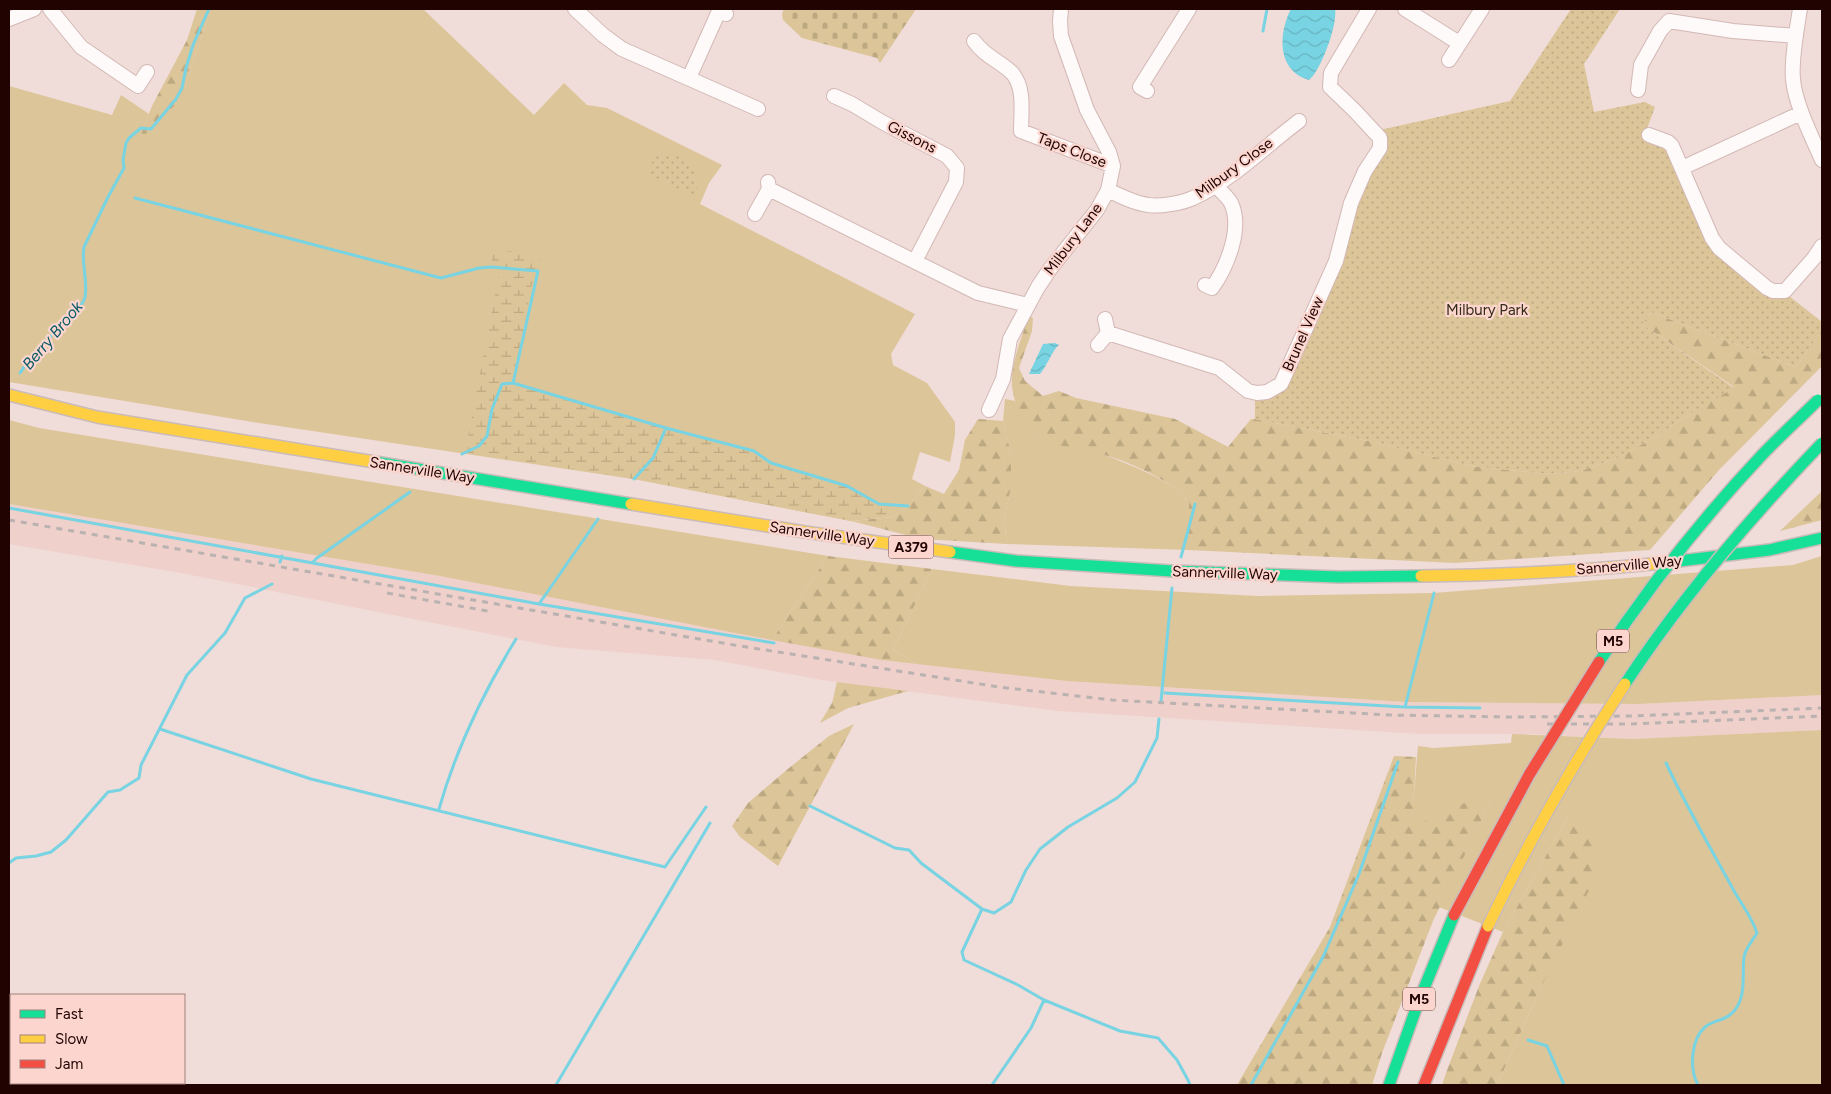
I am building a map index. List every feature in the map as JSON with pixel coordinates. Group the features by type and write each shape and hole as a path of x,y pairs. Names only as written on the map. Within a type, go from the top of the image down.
{"main road":[{"name":"Sannerville Way","path":"9,395 107,418 795,530 1016,561 1172,571 1339,577 1490,574 1614,568 1693,560 1769,550 1822,538"},
{"name":"M5","path":"1389,1085 1418,1003 1454,915 1496,833 1587,680 1675,556 1720,501 1768,448 1820,398"},
{"name":"M5","path":"1424,1085 1488,926 1535,832 1583,750 1625,685 1686,598 1771,495 1822,443"}],"street":[{"path":"9,20 34,9"},
{"path":"50,9 81,47 131,82 138,86 147,72"},
{"path":"575,9 603,35 622,49 758,109"},
{"path":"1061,9 1061,36 1087,110 1109,152 1113,166"},
{"path":"1140,87 1189,9"},
{"name":"Brunel View","path":"1108,333 1219,368 1248,391 1257,393 1267,392 1281,384 1336,261 1351,203 1365,171 1380,148 1380,138 1330,87 1331,74 1369,9"},
{"path":"1405,9 1460,43"},
{"path":"1449,60 1482,9"},
{"path":"1800,9 1792,79 1801,113 1822,160"},
{"path":"689,78 720,11"},
{"path":"1638,90 1641,65 1660,31 1669,21 1796,36"},
{"name":"Taps Close","path":"974,41 980,50 1012,74 1020,88 1022,105 1021,131 1113,166"},
{"name":"Gissons","path":"834,96 850,108 882,122 947,156 957,168 956,182 915,261"},
{"path":"1682,168 1801,113"},
{"name":"Milbury Close","path":"1108,190 1122,197 1148,205 1170,204 1192,199 1216,185 1299,121"},
{"path":"1649,135 1668,142 1682,168 1712,238 1719,248 1767,288 1773,291 1785,290 1814,258 1822,246"},
{"name":"Milbury Lane","path":"989,410 1003,379 1010,339 1050,269 1097,210 1108,190 1113,166"},
{"path":"1213,289 1230,252 1236,232 1231,203 1216,185"},
{"path":"755,214 769,186 978,293 1028,305"},
{"path":"1098,345 1108,333 1105,319"}],"shaded area":[{"path":"9,504 440,576 882,660 1067,681 1406,702 1639,704 1822,695 1822,730 1633,739 1532,734 1420,734 1058,711 822,680 715,660 556,647 181,573 9,544"}],"green space":[{"path":"197,9 211,9 184,90 174,106 138,142 152,106 187,40"},
{"path":"211,9 423,9 534,115 564,83 587,105 607,108 722,165 709,183 700,204 915,314 891,354 893,365 927,383 955,422 955,435 950,462 920,452 912,479 925,486 908,506 851,521 634,479 259,423 9,382 9,86 112,115 121,95 149,114 139,140 184,90"},
{"path":"784,9 916,9 880,63 877,58 802,38 783,20 782,14"},
{"name":"Milbury Park","path":"1571,9 1620,9 1584,64 1594,112 1645,102 1655,107 1645,134 1665,146 1712,249 1789,296 1822,322 1822,330 1796,367 1651,312 1642,324 1734,388 1617,458 1580,471 1547,474 1471,466 1374,442 1255,419 1255,399 1284,386 1380,130 1510,101"},
{"path":"657,152 678,156 688,162 696,176 697,188 695,197 647,173"},
{"path":"511,251 540,260 535,268 513,383 666,428 754,451 771,463 847,486 879,504 908,506 893,517 851,521 634,479 465,453 500,268 491,267 493,254"},
{"path":"1651,312 1796,367 1822,330 1822,366 1719,470 1650,550 1455,563 1189,550 1189,503 1178,491 1155,476 1120,460 1061,446 1045,440 1036,434 1022,417 1017,407 1012,385 1015,359 1029,316 1033,318 1032,331 1019,368 1025,381 1043,396 1059,391 1076,398 1175,419 1228,447 1251,419 1255,419 1374,442 1471,466 1547,474 1580,471 1617,458 1655,437 1734,387 1642,324"},
{"path":"1005,399 1015,401 1024,418 1042,438 1053,443 1107,456 1147,473 1175,489 1189,503 1189,550 1007,544 1004,520 1011,487 1011,454 1003,421"},
{"path":"978,419 1003,421 1011,454 1011,487 1004,520 1007,544 922,539 851,521 893,517 908,506 925,486 944,494 959,470 965,440"},
{"path":"9,420 39,428 828,556 772,640 440,576 9,504"},
{"path":"1822,491 1822,520 1780,531"},
{"path":"828,556 932,569 893,650 917,664 882,660 772,640"},
{"path":"1822,556 1822,695 1639,704 1406,702 1067,681 917,664 893,650 932,569 1070,586 1257,596 1434,593 1793,565"},
{"path":"837,682 908,691 848,708 820,723 832,703"},
{"path":"854,724 778,866 740,837 732,826 748,803 789,768 829,736"},
{"path":"1822,730 1822,1085 1497,1085 1542,985 1569,815 1503,932 1439,907 1491,800 1411,828 1418,746 1434,748 1511,743 1512,734 1633,739"},
{"path":"1394,756 1416,757 1412,827 1471,800 1491,800 1433,921 1382,1053 1372,1085 1237,1085 1330,927"},
{"path":"1569,815 1590,824 1598,872 1542,985 1497,1085 1442,1085 1479,986 1503,932"}],"water":[{"path":"1291,9 1335,9 1334,25 1328,47 1319,67 1309,80 1291,69 1283,50 1284,29"},
{"path":"1055,343 1059,345 1040,374 1029,374 1043,344"}],"waterway":[{"name":"Berry Brook","path":"20,373 28,361 83,302 86,291 83,259 84,247 124,168 123,160 126,143 141,128 151,129 176,99 182,88 193,45 209,9"},
{"path":"1263,31 1267,9"},
{"path":"135,198 441,278 479,268 491,267 538,271 513,383"},
{"path":"462,454 479,446 487,436 492,409 502,384 513,383 666,428 754,451 771,463 847,486 879,504 908,506"},
{"path":"634,479 653,458 666,428"},
{"path":"313,562 410,492"},
{"path":"1181,557 1195,504"},
{"path":"9,508 539,604 774,643"},
{"path":"539,604 598,519"},
{"path":"280,562 282,556"},
{"path":"9,863 16,858 51,852 66,840 108,792 120,790 139,778 141,765 187,675 225,633 245,598 272,584"},
{"path":"1161,701 1172,588"},
{"path":"1405,707 1434,593"},
{"path":"439,809 462,743 492,680 516,639"},
{"path":"1165,693 1404,707 1480,708"},
{"path":"992,1085 1031,1028 1044,1000 1018,985 964,960 962,952 982,909 994,913 1011,902 1026,870 1040,849 1068,827 1117,798 1135,782 1157,738 1159,719"},
{"path":"160,729 311,779 665,867 706,807"},
{"path":"1251,1085 1323,957 1359,874 1398,762"},
{"path":"1666,763 1757,933 1745,954 1743,989 1737,1007 1730,1015 1705,1027 1700,1032 1694,1046 1693,1071 1698,1085"},
{"path":"810,806 895,848 909,850 921,863 982,909"},
{"path":"556,1085 710,823"},
{"path":"1044,1000 1120,1031 1158,1038 1177,1060 1190,1085"},
{"path":"1528,1040 1547,1046 1564,1085"}],"railway":[{"path":"9,520 734,645 999,687 1112,700 1390,715 1510,717 1630,716 1822,708"},
{"path":"387,593 493,612"},
{"path":"1547,724 1630,724 1822,716"}],"traffic: fast":[{"path":"1599,662 1636,608 1696,530 1761,456 1818,400"},
{"path":"1625,684 1693,589 1743,529 1822,443"},
{"path":"375,462 631,504"},
{"path":"1671,562 1769,550 1822,538"},
{"path":"950,552 1016,561 1172,571 1339,577 1421,576"},
{"path":"1389,1085 1418,1003 1454,915"}],"traffic: slow":[{"path":"9,395 97,417 375,462"},
{"path":"631,504 805,532 950,552"},
{"path":"1421,576 1546,572 1671,562"},
{"path":"1488,926 1552,803 1625,684"}],"traffic: jam":[{"path":"1454,915 1529,775 1599,662"},
{"path":"1424,1085 1488,926"}]}
